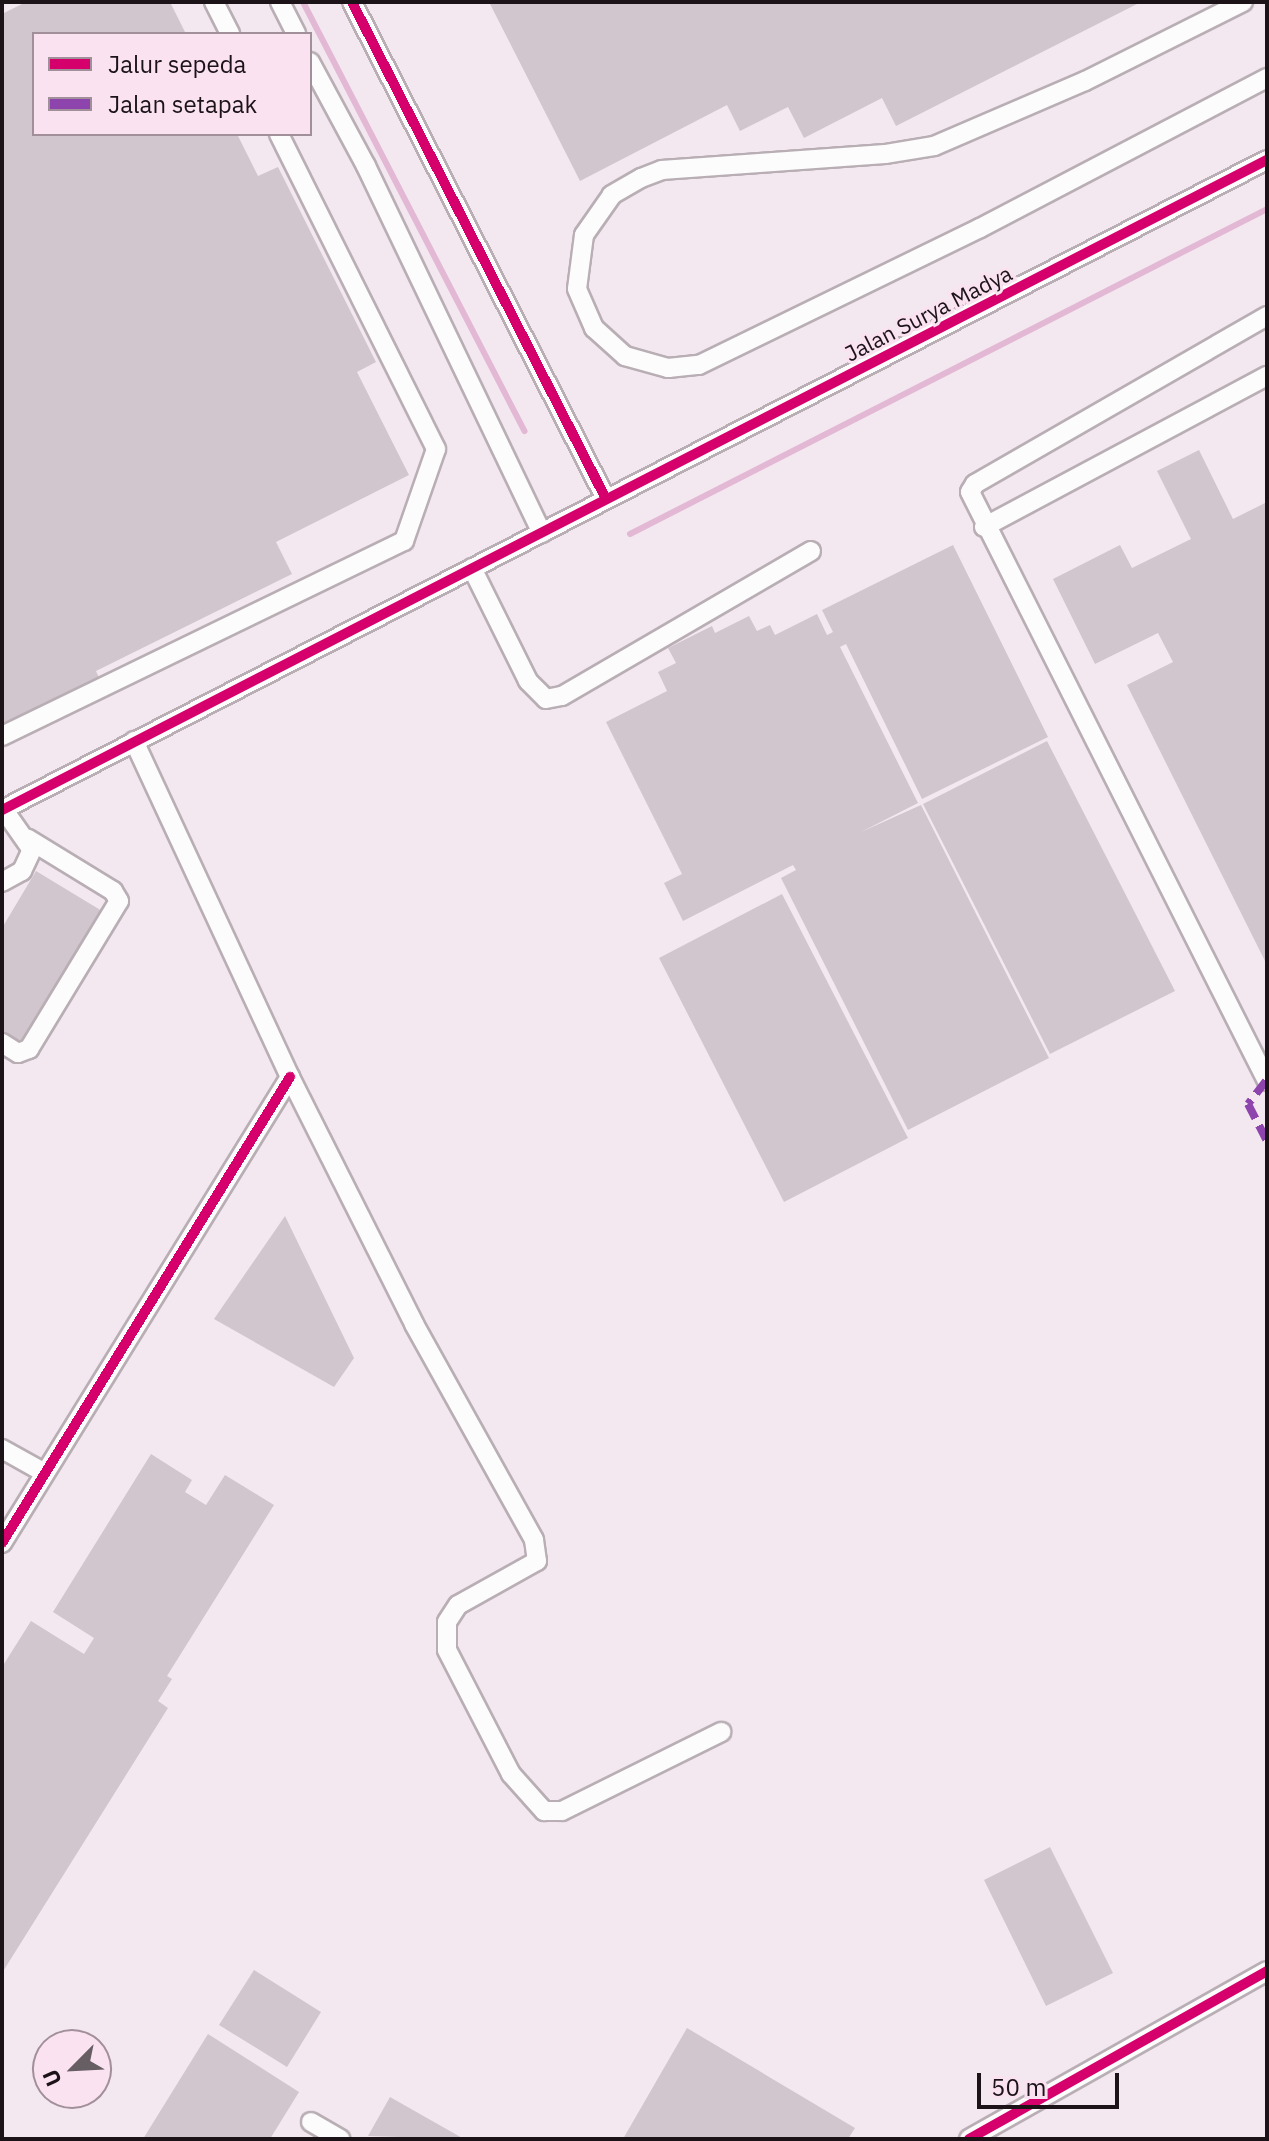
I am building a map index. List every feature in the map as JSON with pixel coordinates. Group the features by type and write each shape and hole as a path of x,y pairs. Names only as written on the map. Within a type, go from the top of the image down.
{"street":[{"path":"214,2 229,32"},
{"path":"280,2 295,32"},
{"path":"352,2 606,499"},
{"path":"1243,2 1085,81 934,146 885,154 685,168 641,178 612,195 591,222 584,235 577,289 594,328 625,356 668,368 699,365 980,228 1267,78"},
{"path":"312,66 366,166 542,533"},
{"path":"2,736 404,541 436,449 280,136"},
{"name":"Jalan Surya Madya","path":"3,810 1267,160"},
{"path":"1263,325 975,484 970,492 984,527 1267,1081"},
{"path":"984,527 1267,376"},
{"path":"472,568 528,681 546,699 562,696 811,551"},
{"path":"134,741 290,1077 414,1324 538,1551 537,1561 458,1605 447,1622 447,1650 511,1774 544,1811 562,1811 721,1732"},
{"path":"2,1043 18,1053 29,1049 119,901 113,891 28,839 3,810"},
{"path":"2,882 29,861 28,839"},
{"path":"2,1543 290,1077"},
{"path":"2,1449 45,1473"},
{"path":"969,2139 1267,1971"},
{"path":"311,2122 340,2139"}],"building":[{"path":"26,2 170,2 185,32 32,32 32,136 238,136 258,176 278,167 376,362 357,372 409,475 276,542 292,574 96,671 100,680 2,728 2,14"},
{"path":"489,2 1141,2 896,126 882,98 804,138 788,107 740,131 727,105 580,181"},
{"path":"1199,450 1233,519 1267,502 1267,965 1127,685 1173,662 1158,633 1095,664 1053,579 1120,545 1132,568 1191,539 1157,471"},
{"path":"953,545 1048,737 922,799 846,644 840,647 918,803 861,832 921,805 1049,1058 908,1130 781,878 796,870 793,865 683,921 664,883 682,874 606,722 667,691 658,672 676,663 668,648 712,626 715,633 749,616 757,631 770,625 775,635 817,614 827,635 833,632 822,610"},
{"path":"1047,741 1175,991 1050,1054 923,804"},
{"path":"36,871 102,911 22,1046 2,1034 2,928"},
{"path":"782,894 908,1138 784,1202 659,958"},
{"path":"285,1216 354,1358 334,1387 214,1319"},
{"path":"151,1454 192,1480 185,1492 206,1505 225,1475 274,1505 167,1676 172,1679 158,1701 168,1708 2,1973 2,1667 31,1621 84,1654 94,1638 53,1612"},
{"path":"1050,1847 1113,1973 1046,2006 984,1880"},
{"path":"254,1970 321,2012 287,2067 219,2025"},
{"path":"687,2028 855,2128 848,2139 623,2139"},
{"path":"208,2034 299,2092 270,2139 143,2139"},
{"path":"390,2097 464,2139 368,2136"}],"waterway":[{"path":"303,2 524,431"},
{"path":"630,534 1267,209"}],"marked path":[{"path":"1266,1081 1248,1104 1267,1141"}],"cycle path":[{"path":"352,2 606,499"},
{"path":"2,810 1267,160"},
{"path":"2,1543 290,1077"},
{"path":"969,2139 1267,1971"}]}
